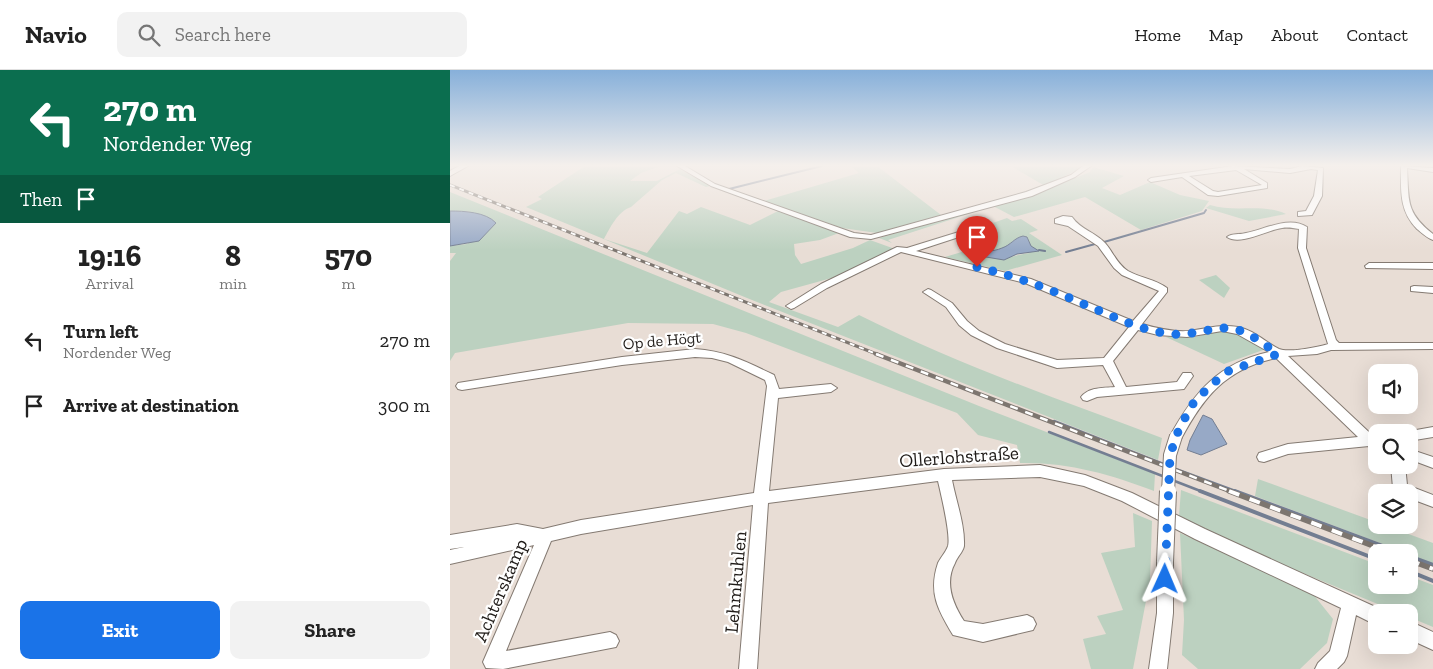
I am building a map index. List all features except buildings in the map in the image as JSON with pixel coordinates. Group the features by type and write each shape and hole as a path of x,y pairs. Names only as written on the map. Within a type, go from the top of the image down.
{"street":[{"path":"740,194 854,235 871,237 1028,194"},
{"path":"1301,214 1309,213 1318,194"},
{"path":"1406,194 1407,213 1414,222 1433,238"},
{"path":"928,292 949,305 963,323 974,333 1001,346 1057,364 1107,362 1164,290 1157,285 1125,273 1117,266 1101,244 1069,223"},
{"path":"1231,237 1246,236 1278,225 1303,227 1302,248 1306,273 1333,347"},
{"path":"791,306 824,286 904,250 962,233"},
{"path":"904,250 1028,281 1136,326 1172,334 1198,333 1222,328 1234,329 1257,339 1278,354 1368,436"},
{"path":"1369,266 1433,266"},
{"path":"1414,289 1433,290"},
{"path":"1158,669 1165,613 1170,456 1176,436 1191,406 1226,372 1278,354 1333,347 1433,346"},
{"name":"Op de Högt","path":"462,386 622,361 695,352 712,354 732,360 770,378 773,386 772,394"},
{"path":"1107,362 1123,391"},
{"path":"1087,397 1095,393 1180,386 1187,376"},
{"path":"761,498 772,394 831,388"},
{"path":"1418,434 1433,432"},
{"path":"1264,457 1288,449 1368,442"},
{"path":"1418,457 1433,463"},
{"name":"Ollerlohstraße","path":"450,558 581,526 761,498 944,475 1040,471 1085,481 1127,497 1368,613"},
{"path":"1399,474 1400,488 1433,501"},
{"path":"944,475 953,519 956,547 947,561 942,576 944,605 959,629 983,633 1027,624"},
{"name":"Lehmkuhlen","path":"748,669 761,498"},
{"name":"Ollerlohstraße","path":"450,542 517,531 546,535"},
{"name":"Achterskamp","path":"546,535 492,662 610,641"},
{"path":"1324,669 1338,656 1350,605"},
{"path":"1418,634 1433,641"}],"green space":[{"path":"450,194 455,194 979,406 1155,474 1154,491 1088,470 1037,463 1020,463 1017,445 978,435 957,413 746,333 713,324 628,323 455,353 450,361 450,261 456,253 450,253 450,246 467,244 493,220 467,211 450,211"},
{"path":"543,194 646,194 618,216 604,239 647,253 679,211 687,214 701,207 750,225 780,210 839,233 820,240 794,244 795,255 801,264 853,248 870,240 895,249 839,276 781,292 769,302 838,327 859,315 933,350 1162,438 1158,460 747,298 526,207 542,199 538,197"},
{"path":"788,194 914,194 941,215 877,233 842,228 764,201"},
{"path":"1032,194 1178,194 1209,201 1202,211 1141,230 1085,197 1014,217 993,206 888,240 892,243 879,238"},
{"path":"1210,205 1229,208 1268,209 1286,214 1249,221 1206,208"},
{"path":"1007,218 1012,221 1021,219 1038,230 1029,233 1062,255 1005,271 945,257 995,242 978,230 973,230","holes":["1014,240 1028,242 1031,246 1030,253 993,258 978,252 998,250"]},
{"path":"1216,275 1230,288 1224,298 1199,280"},
{"path":"1215,332 1235,334 1266,349 1224,364 1166,337 1195,337"},
{"path":"1258,479 1368,519 1368,534 1408,534 1433,543 1433,564 1418,558 1418,544 1383,544 1255,496"},
{"path":"1181,490 1368,561 1368,594 1418,594 1418,579 1433,585 1433,627 1418,621 1418,604 1378,604 1240,547 1179,516"},
{"path":"1133,513 1152,521 1150,580 1133,669 1091,669 1083,639 1106,634 1097,616 1123,610 1101,553 1135,547"},
{"path":"1180,533 1313,594 1333,619 1327,643 1300,669 1198,669 1182,655 1184,620"}],"water":[{"path":"450,211 481,214 496,223 479,241 450,246"},
{"path":"1023,236 1027,237 1031,246 1039,251 1017,254 1004,260 974,255 974,253 1002,248"},
{"path":"1203,415 1212,419 1227,444 1201,455 1187,450"}],"waterway":[{"path":"1104,242 1204,213 1206,210"},
{"path":"1066,252 1095,244"},
{"path":"1039,250 1045,251"},
{"path":"1054,421 1166,465"},
{"path":"1049,432 1165,477"},
{"path":"1173,468 1238,492"},
{"path":"1172,480 1203,492"},
{"path":"1200,491 1368,556"},
{"path":"1235,491 1377,544"},
{"path":"1418,559 1433,565"},
{"path":"1418,575 1433,581"}],"railway":[{"path":"473,194 879,355"},
{"path":"876,354 1232,492"},
{"path":"1229,491 1368,544"},
{"path":"1418,563 1433,569"}],"route":[{"path":"977,267 1040,286 1146,329 1172,334 1187,334 1229,328 1257,339 1278,354 1256,360 1226,372 1191,406 1176,436 1170,456 1165,579"}]}
